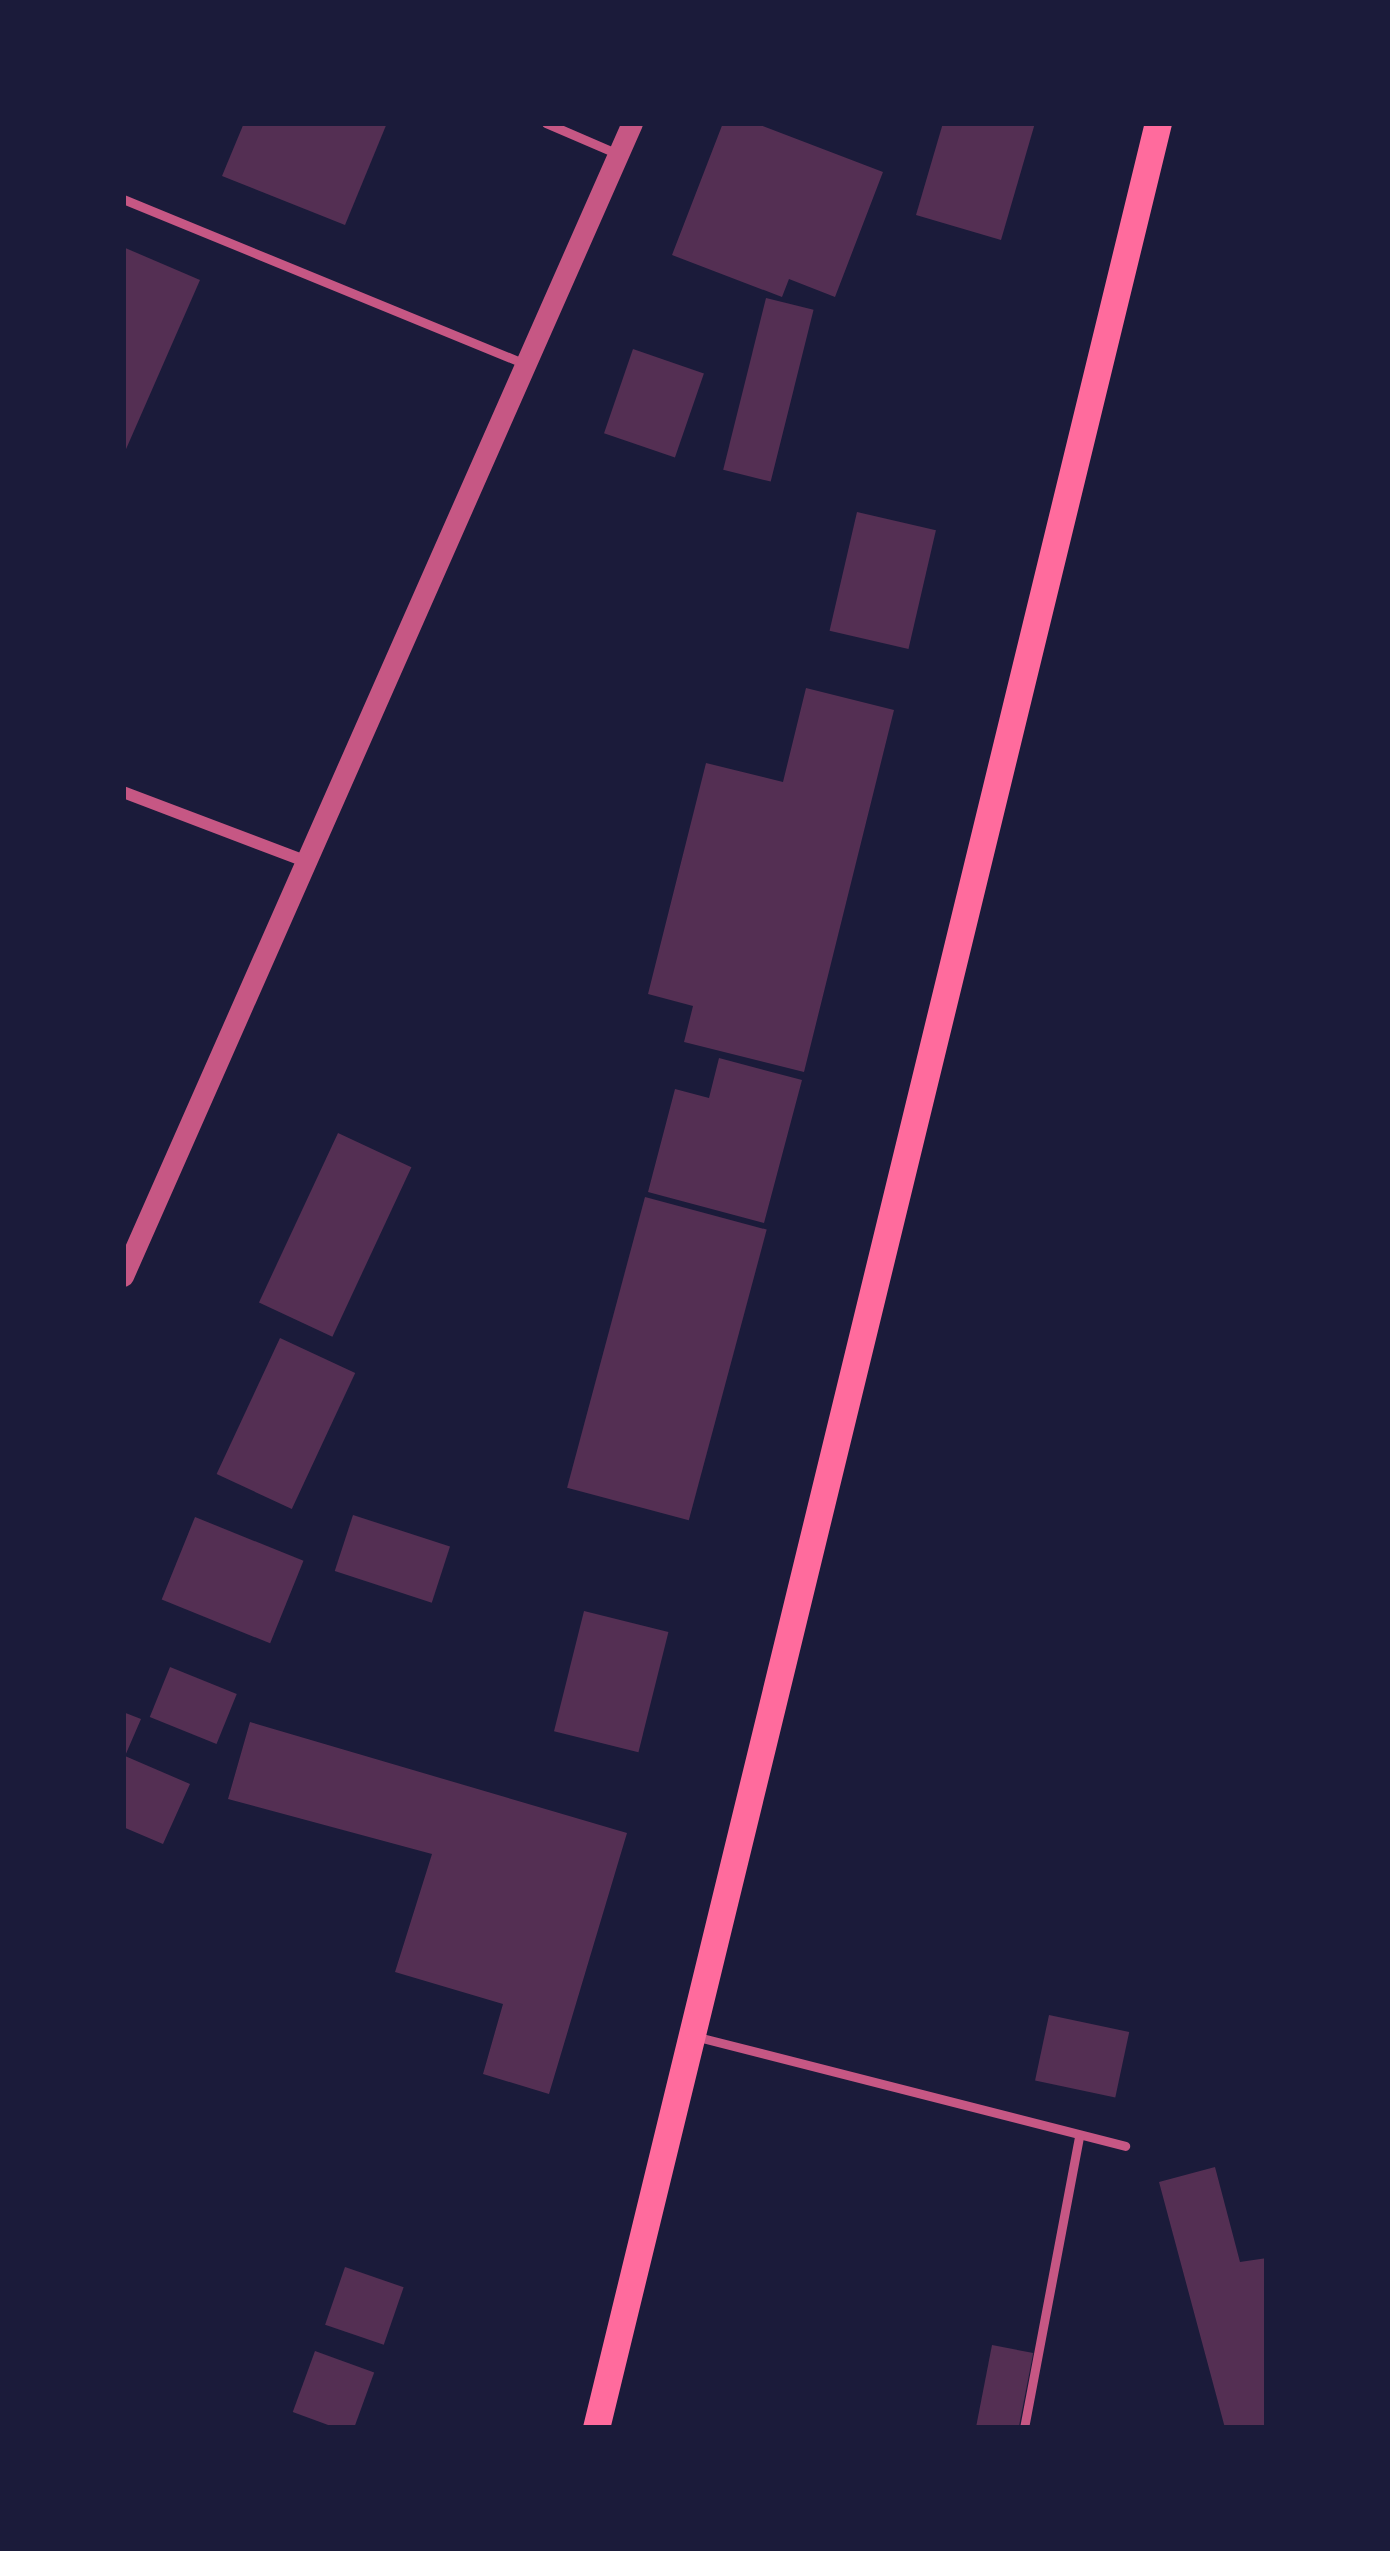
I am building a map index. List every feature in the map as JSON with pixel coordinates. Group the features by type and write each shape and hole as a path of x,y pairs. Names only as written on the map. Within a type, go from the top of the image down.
{"main road":[{"path":"596,2428 1158,123"}],"street":[{"path":"123,1276 632,123"},
{"path":"123,792 308,862"}],"lane":[{"path":"546,123 618,154"},
{"path":"123,199 526,364"},
{"path":"692,2036 1125,2146"},
{"path":"1024,2428 1079,2136"}],"building":[{"path":"244,123 387,123 345,225 222,176"},
{"path":"723,123 755,123 883,172 835,297 789,279 782,297 672,255"},
{"path":"943,123 1035,123 1001,240 916,215"},
{"path":"123,247 200,280 123,456"},
{"path":"766,298 814,310 771,482 723,470"},
{"path":"633,349 704,373 675,458 604,433"},
{"path":"857,512 936,530 908,649 830,631"},
{"path":"806,688 894,710 804,1072 684,1042 693,1006 648,994 706,763 783,782"},
{"path":"719,1058 802,1080 764,1223 648,1192 675,1089 709,1098"},
{"path":"338,1133 411,1167 332,1337 259,1302"},
{"path":"645,1197 767,1230 689,1520 567,1488"},
{"path":"280,1338 355,1373 292,1509 217,1474"},
{"path":"353,1515 450,1547 432,1603 335,1571"},
{"path":"195,1517 303,1561 270,1643 162,1600"},
{"path":"584,1611 668,1632 638,1752 554,1731"},
{"path":"170,1667 237,1694 217,1744 150,1717"},
{"path":"123,1712 141,1719 125,1756 190,1784 163,1844 123,1827"},
{"path":"250,1722 627,1833 549,2094 483,2074 503,2004 395,1972 432,1854 228,1799"},
{"path":"1049,2015 1129,2032 1115,2098 1035,2081"},
{"path":"1215,2167 1240,2262 1267,2258 1267,2428 1225,2428 1159,2182"},
{"path":"345,2267 404,2287 384,2345 325,2325"},
{"path":"992,2345 1033,2353 1019,2428 976,2427"},
{"path":"315,2351 374,2373 354,2428 337,2428 293,2412"}]}
